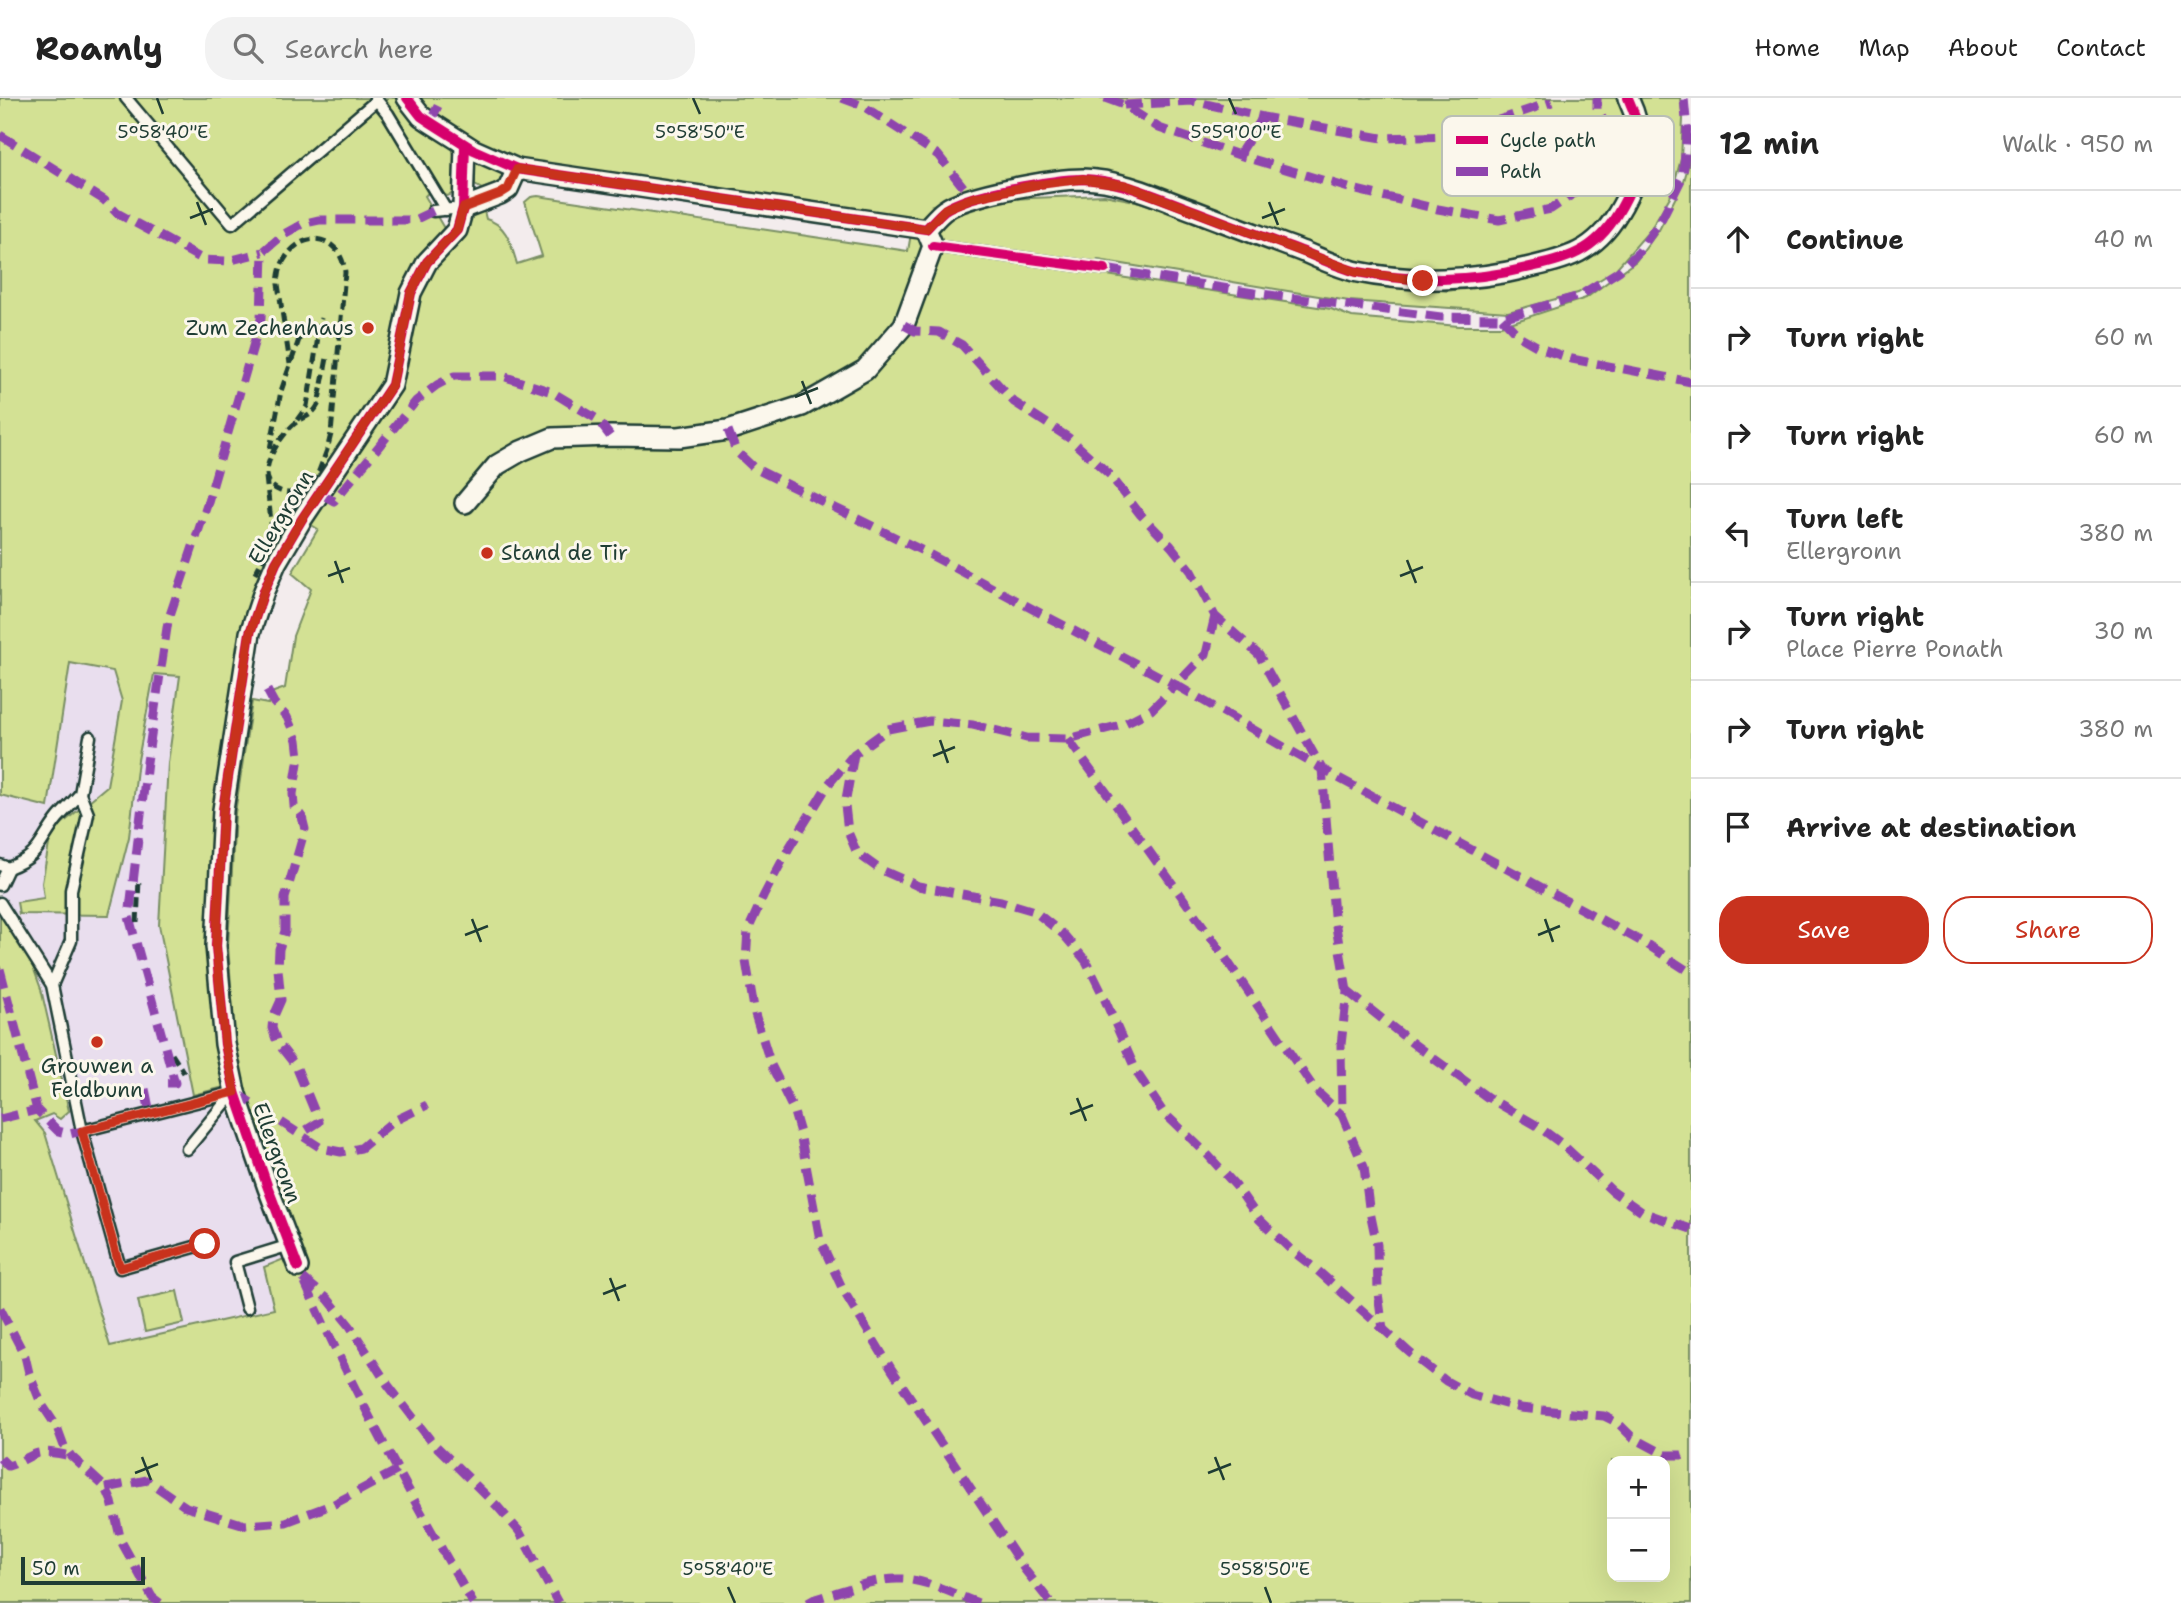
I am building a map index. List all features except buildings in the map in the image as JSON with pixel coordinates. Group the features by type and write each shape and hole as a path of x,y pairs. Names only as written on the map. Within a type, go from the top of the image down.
{"street":[{"path":"407,98 421,116 465,145 517,169 929,237"},
{"path":"1628,98 1635,116"},
{"name":"Ellergronn","path":"298,1266 235,1092 223,1034 216,946 223,810 250,633 264,591 276,563 302,519 392,385 411,293 427,262 457,230 454,209 465,145"},
{"path":"454,209 508,189 517,169"},
{"path":"465,503 497,465 552,438 679,437 728,430 802,406 865,370 904,325 929,237 945,209 972,198 1034,185 1083,179 1125,185 1356,272 1423,281 1512,272 1567,258 1601,236 1617,215 1626,196"}],"lane":[{"path":"126,98 232,224 376,99 454,209 433,211"},
{"path":"929,237 1105,269"},
{"path":"52,985 71,941 71,890 88,814 80,794 90,737"},
{"path":"0,885 4,867 24,862 34,855 57,819 80,794"},
{"path":"0,903 52,985 82,1131 120,1268 205,1244"},
{"path":"82,1131 235,1092"},
{"path":"187,1149 235,1092"},
{"path":"247,1308 235,1262 290,1245"}],"shaded area":[{"path":"70,663 113,671 122,701 107,786 51,833 42,883 44,898 17,902 109,915 129,837 138,760 154,673 180,676 168,763 194,1095 233,1085 294,1255 274,1309 110,1347 46,1133 35,1121 52,1114 0,911 0,795 48,807"}],"green space":[{"path":"0,98 1619,98 1626,116 1442,116 1442,196 1617,196 1591,232 1566,252 1470,269 1400,270 1335,257 1125,176 1041,172 933,205 945,209 944,219 1006,199 1104,195 1140,202 1360,281 1448,291 1560,271 1603,246 1630,203 1630,196 1670,196 1650,230 1614,271 1578,293 1508,312 1349,301 1098,260 1105,269 1047,266 1331,309 1352,317 1459,326 1501,326 1586,298 1636,261 1659,230 1684,181 1689,163 1691,134 1691,1603 0,1603 0,911 29,956 41,989 69,1111 60,1119 52,1114 35,1121 45,1133 110,1346 274,1309 264,1267 294,1255 232,1085 193,1095 159,925 168,763 180,676 154,674 138,760 129,837 109,915 19,914 17,902 44,898 42,883 51,833 107,786 122,701 113,671 70,663 48,807 0,795","holes":["448,134 474,150 475,185 482,189 503,181 505,166 912,228 908,251 538,196 525,202 542,256 517,264 508,237 499,226 486,219 483,207 476,210 457,230 445,230 425,196 430,185 447,196 454,192 457,186 457,168","303,520 318,529 292,573 311,589 293,636 285,688 271,693 268,704 252,701 235,813 228,946 233,1011 221,1012 238,712 276,563"]},
{"path":"1636,98 1680,98 1683,119 1681,159 1674,184 1674,116 1635,116"},
{"path":"177,1291 184,1323 145,1332 138,1300"}],"railway":[{"path":"255,574 273,539 319,471 331,434 345,272 337,251 321,240 312,239 294,248 280,270 278,284 290,364"},
{"path":"297,420 307,406 321,318"},
{"path":"270,449 281,391 302,331"},
{"path":"309,485 297,492 283,492 273,487 267,470 269,460 280,440 296,422 313,412 318,405 327,358"},
{"path":"266,477 273,539"},
{"path":"137,923 139,879"},
{"path":"172,1054 184,1073"}],"marked path":[{"path":"430,122 442,98"},
{"path":"842,98 863,106 938,155 972,198"},
{"path":"1105,98 1124,105 1159,128 1239,155 1352,189 1438,209 1499,220 1551,209 1570,196"},
{"path":"1597,98 1597,110 1601,116"},
{"path":"1674,194 1683,176 1687,130 1684,98"},
{"path":"1124,105 1193,101 1263,117 1382,138 1442,136"},
{"path":"1510,116 1552,102"},
{"path":"1239,155 1263,117"},
{"path":"0,135 104,200 117,213 204,260 228,261 263,252"},
{"path":"1105,269 1254,293 1441,317 1502,318 1579,296 1619,271 1639,252 1673,196"},
{"path":"167,1083 175,1083 129,917 147,762 168,621 207,505 261,319 263,252 284,234 302,224 319,220 414,220 433,211"},
{"path":"1502,318 1519,336 1542,349 1572,359 1691,382"},
{"path":"904,325 915,331 939,332 962,345 1014,402 1069,438 1110,475 1140,514 1191,571 1215,616 1259,655 1322,769 1334,915 1347,991 1341,1045 1342,1115 1364,1167 1377,1245 1378,1293 1383,1329"},
{"path":"320,493 334,501 416,401 454,376 503,376 552,392 597,419 610,436"},
{"path":"728,430 736,451 754,468 925,552 1176,685 1151,710 1121,725 1068,739 1027,738 973,725 930,721 888,729 854,754 828,785 789,848 748,930 746,961 755,1014 771,1065 793,1109 800,1133 820,1240 844,1292 892,1370 1025,1570 1051,1603"},
{"path":"1215,616 1206,654 1176,685 1322,769 1648,945 1691,973"},
{"path":"267,690 274,703 287,717 297,740 299,757 293,794 294,806 302,817 305,829 285,898 285,931 279,949 278,969 281,1000 273,1018 272,1028 277,1042 296,1066 319,1122 300,1134"},
{"path":"1068,739 1211,937 1315,1090 1342,1115"},
{"path":"854,754 845,805 848,832 857,853 879,869 918,886 1001,901 1034,911 1064,935 1086,961 1137,1073 1163,1112 1236,1186 1259,1219 1410,1353 1446,1381 1472,1395 1520,1408 1604,1416 1618,1423 1632,1437 1666,1455 1691,1452"},
{"path":"0,969 37,1110 58,1131 70,1134 82,1131"},
{"path":"1347,991 1487,1097 1536,1125 1562,1144 1612,1191 1642,1212 1691,1229"},
{"path":"145,1089 150,1113"},
{"path":"236,1093 321,1148 341,1152 361,1148 392,1122 427,1105"},
{"path":"0,1119 37,1110"},
{"path":"303,1278 328,1299 350,1326 388,1385 432,1442 519,1531 558,1603"},
{"path":"305,1283 384,1445 473,1603"},
{"path":"0,1308 25,1356 41,1403 57,1427 64,1446 71,1456 106,1488 121,1541 152,1597 160,1603"},
{"path":"0,1458 8,1466 39,1453 71,1456"},
{"path":"106,1488 147,1480 186,1507 245,1525 286,1522 334,1504 398,1470"},
{"path":"808,1603 868,1583 890,1579 930,1584 978,1603"}],"cycle path":[{"path":"407,98 421,116 430,122 474,150 517,169 926,229 945,210 972,198 1053,182 1098,180 1154,195 1337,266 1399,278 1485,276 1567,257 1600,237 1627,196"},
{"path":"1628,98 1635,116"},
{"path":"298,1267 235,1092 225,1044 216,946 223,810 250,633 264,591 276,563 302,519 392,385 411,293 427,262 457,230 463,208 465,145"},
{"path":"933,246 1105,269"}],"place":[{"name":"Zum Zechenhaus","path":"368,328"},
{"name":"Stand de Tir","path":"487,553"},
{"name":"Grouwen a Feldbunn","path":"97,1042"}],"route":[{"path":"205,1244 120,1268 82,1131 235,1092 225,1044 216,946 223,810 250,633 276,563 302,519 392,385 411,293 427,262 457,230 463,208 508,189 517,169 926,229 945,209 972,198 1034,185 1083,179 1125,185 1356,272 1423,281"}]}
